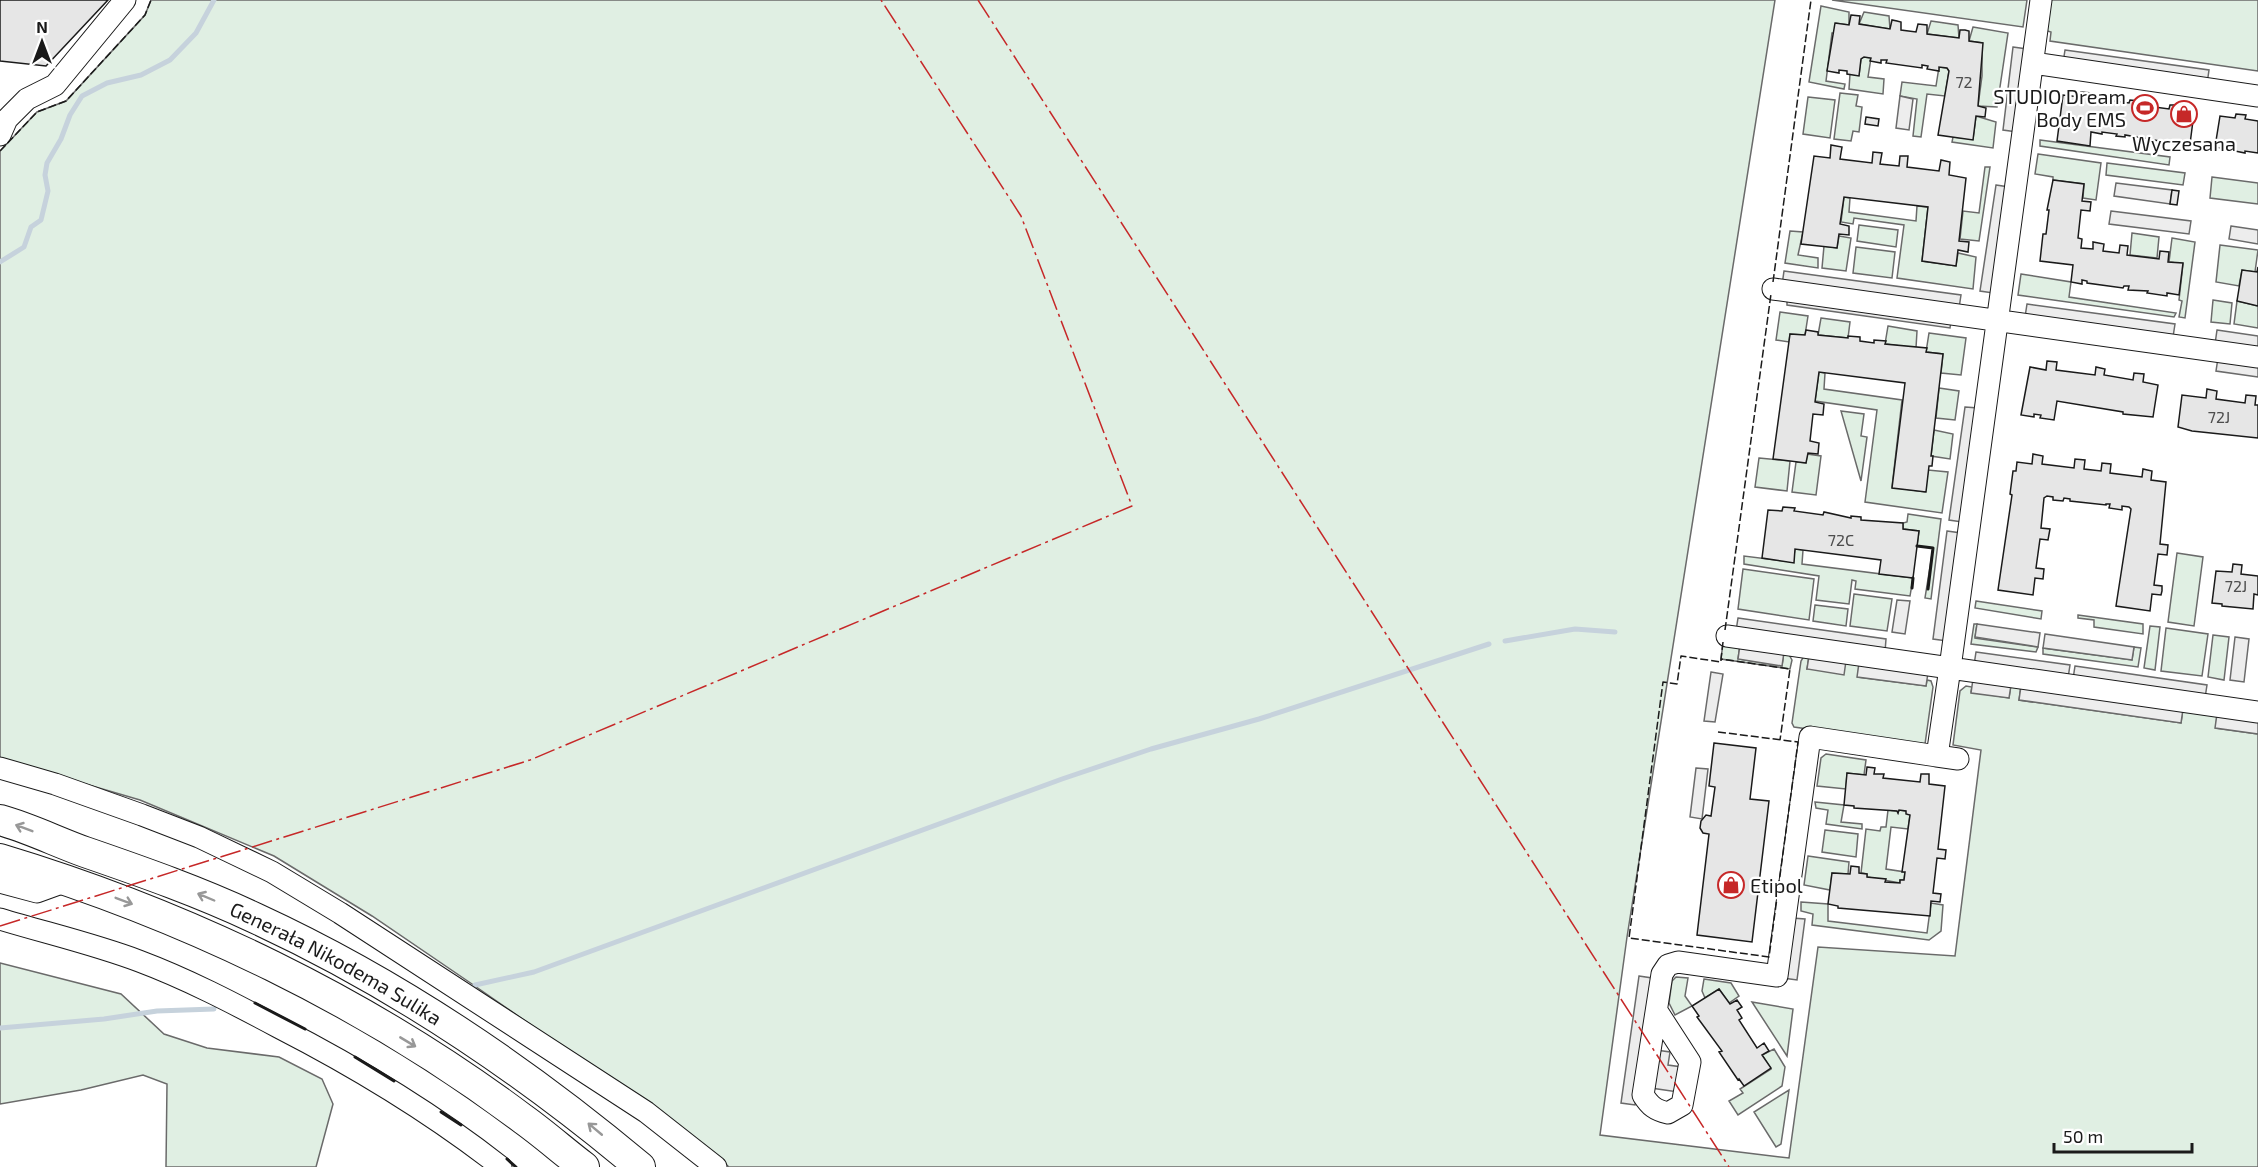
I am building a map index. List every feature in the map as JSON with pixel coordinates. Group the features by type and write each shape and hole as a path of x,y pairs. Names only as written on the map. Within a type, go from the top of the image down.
{"highway":[{"name":"Generała Nikodema Sulika","path":"0,820 189,890 255,918 372,979 494,1055 588,1123 640,1167"},
{"name":"Generała Nikodema Sulika","path":"0,859 70,880 169,919 252,957 357,1012 462,1076 523,1119 584,1167"}],"street":[{"path":"0,135 7,119 27,99 55,85 125,0"},
{"path":"1937,756 2041,0"},
{"path":"2033,63 2258,96"},
{"path":"1773,290 2258,357"},
{"path":"1727,636 2258,711"},
{"path":"1657,1011 1662,975 1668,965 1678,962 1777,976 1810,737 1959,759"},
{"path":"0,768 55,784 142,815 199,837 272,872 340,913 646,1112 716,1167"},
{"path":"0,882 37,892 70,880"},
{"path":"0,919 138,961 187,981 250,1012 324,1051 408,1102 501,1167"}],"green space":[{"path":"151,0 1775,0 1627,937 1600,1135 1789,1158 1818,947 1955,956 1981,750 1953,745 1960,691 1966,686 1972,687 1971,692 2009,698 2011,685 2021,686 2019,700 2181,723 2183,709 2217,714 2216,728 2258,734 2258,1167 729,1167 715,1154 472,984 372,916 274,856 140,800 0,759 0,151 37,112 66,101 145,15"},
{"path":"1832,0 2027,0 2023,27"},
{"path":"2048,0 2258,0 2258,71 2050,41 2051,32 2044,30"},
{"path":"1821,6 1849,12 1849,25 1836,23 1834,33 1832,33 1826,81 1845,84 1844,89 1809,82"},
{"path":"1864,12 1889,16 1890,29 1859,24"},
{"path":"1931,21 1958,25 1959,38 1927,34"},
{"path":"1973,27 2008,33 1997,107 1978,106 1982,76 1982,43 1969,41"},
{"path":"1871,58 1868,77 1884,79 1883,94 1849,89 1850,74 1859,75 1861,59"},
{"path":"1939,67 1947,68 1949,71 1945,96 1927,94 1921,137 1913,136 1917,99 1900,96 1902,82 1936,86"},
{"path":"1840,93 1858,95 1856,106 1862,107 1859,132 1853,131 1851,141 1834,139"},
{"path":"1808,97 1835,100 1830,138 1803,134"},
{"path":"1976,116 1996,122 1993,148 1952,142 1953,137 1973,139"},
{"path":"2040,140 2170,157 2169,165 2040,146"},
{"path":"2038,154 2101,163 2096,200 2083,198 2084,184 2053,180 2053,177 2035,174"},
{"path":"2107,163 2185,173 2183,185 2106,175"},
{"path":"1985,167 1990,167 1979,241 1960,239 1963,211 1979,213"},
{"path":"2212,177 2258,183 2258,204 2210,198"},
{"path":"1844,197 1850,198 1849,212 1916,221 1917,206 1928,207 1922,261 1956,266 1958,253 1976,257 1973,289 1897,278 1904,225 1854,218 1853,224 1841,222"},
{"path":"1859,225 1898,230 1896,247 1857,241"},
{"path":"1790,231 1803,232 1798,255 1818,258 1818,268 1785,263"},
{"path":"2132,233 2159,237 2157,258 2130,255"},
{"path":"1839,236 1851,238 1846,271 1822,268 1824,246 1837,248"},
{"path":"2172,238 2195,242 2185,318 2179,317 2183,264 2169,262"},
{"path":"2220,245 2258,250 2255,272 2242,270 2239,286 2216,282"},
{"path":"1856,247 1895,252 1892,278 1853,273"},
{"path":"2021,274 2071,282 2069,297 2176,313 2174,317 2018,295"},
{"path":"2213,300 2232,303 2230,324 2211,322"},
{"path":"2237,301 2258,306 2258,328 2234,324"},
{"path":"1780,312 1808,316 1805,335 1790,334 1789,342 1776,340"},
{"path":"1821,318 1850,322 1848,338 1818,335"},
{"path":"1888,326 1917,331 1916,348 1885,344"},
{"path":"1929,333 1966,338 1961,375 1941,373 1943,354 1926,352"},
{"path":"1819,372 1825,373 1824,389 1902,400 1892,487 1925,492 1928,470 1948,472 1942,513 1865,502 1877,410 1815,401"},
{"path":"1939,388 1959,391 1955,420 1936,418"},
{"path":"1841,411 1864,414 1861,436 1867,437 1861,481"},
{"path":"1934,430 1953,434 1950,459 1931,456"},
{"path":"1807,454 1821,456 1816,495 1792,492 1796,462 1806,463"},
{"path":"1759,458 1790,461 1787,491 1755,487"},
{"path":"1908,514 1941,519 1931,599 1925,598 1933,548 1917,546 1919,531 1903,529 1903,523 1907,522"},
{"path":"1795,549 1803,550 1802,564 1913,578 1910,596 1855,589 1856,581 1852,580 1849,604 1816,600 1819,576 1744,564 1744,556 1793,562"},
{"path":"2177,553 2203,557 2194,626 2168,622"},
{"path":"1743,569 1814,579 1809,620 1738,609"},
{"path":"1854,594 1892,599 1887,631 1850,626"},
{"path":"1976,601 2042,611 2041,619 1975,608"},
{"path":"1815,605 1848,609 1846,626 1813,621"},
{"path":"2078,615 2143,624 2143,634 2094,627 2094,620 2078,618"},
{"path":"1974,624 1977,624 1975,638 2038,647 2036,652 1971,644"},
{"path":"2150,626 2160,627 2155,670 2144,668"},
{"path":"2166,628 2208,634 2202,676 2161,671"},
{"path":"2213,635 2229,637 2224,680 2208,677"},
{"path":"1723,643 1740,645 1738,659 1782,666 1784,652 1788,653 1792,660 1790,669 1721,659"},
{"path":"2134,647 2141,648 2138,667 2043,654 2043,648 2132,660"},
{"path":"1804,656 1809,656 1807,669 1846,661 1859,663 1858,677 1926,686 1927,680 1931,681 1933,687 1925,744 1794,727 1792,723 1801,661"},
{"path":"1826,754 1866,760 1864,775 1847,773 1846,789 1817,786 1821,758"},
{"path":"1815,802 1844,805 1841,822 1862,824 1862,829 1826,824 1828,810 1816,808"},
{"path":"1888,810 1898,813 1899,810 1906,811 1910,815 1908,829 1891,827 1886,869 1905,872 1904,880 1900,880 1900,883 1867,877 1867,874 1861,873 1866,829 1880,831 1881,827 1886,827"},
{"path":"1825,830 1858,834 1856,857 1822,852"},
{"path":"1808,856 1849,862 1848,874 1832,873 1830,890 1804,885"},
{"path":"1801,902 1828,904 1828,921 1927,933 1931,903 1943,905 1941,931 1929,940 1812,925 1813,914 1801,911"},
{"path":"0,963 121,994 164,1034 207,1048 279,1057 322,1079 333,1104 316,1167 166,1167 167,1084 143,1075 81,1090 0,1104"},
{"path":"1676,977 1688,978 1685,996 1692,1006 1675,1015 1669,1003 1672,981"},
{"path":"1704,979 1731,983 1739,996 1729,1003 1719,989 1705,998 1702,991"},
{"path":"1752,1002 1793,1009 1787,1056"},
{"path":"1774,1049 1785,1067 1782,1086 1738,1115 1729,1101 1743,1093 1740,1089 1771,1069 1762,1055"},
{"path":"1789,1090 1781,1144 1776,1147 1754,1112"}],"shaded area":[{"path":"2013,47 2027,49 2017,132 2003,130"},
{"path":"2065,50 2209,70 2207,84 2063,63"},
{"path":"1900,96 1913,99 1909,130 1896,128"},
{"path":"2116,183 2172,190 2170,204 2114,196"},
{"path":"1996,185 2009,187 1993,293 1980,291"},
{"path":"2111,211 2191,221 2189,234 2109,224"},
{"path":"2231,226 2258,230 2258,244 2229,239"},
{"path":"1784,271 1961,295 1959,308 1782,285"},
{"path":"1787,299 1951,321 1950,328 1787,305"},
{"path":"2027,304 2175,324 2173,337 2025,317"},
{"path":"2217,330 2258,336 2258,349 2215,344"},
{"path":"2218,358 2258,363 2258,377 2216,371"},
{"path":"1965,407 1978,408 1962,522 1949,520"},
{"path":"1947,531 1961,533 1947,641 1933,639"},
{"path":"1897,600 1910,601 1905,634 1892,632"},
{"path":"1738,618 1886,639 1885,652 1736,631"},
{"path":"1977,624 2040,633 2038,647 1975,637"},
{"path":"2045,634 2134,647 2132,660 2043,648"},
{"path":"2235,637 2249,639 2244,682 2230,680"},
{"path":"1740,645 1784,652 1782,666 1738,659"},
{"path":"1976,652 2070,665 2068,678 1974,665"},
{"path":"1809,656 1846,661 1844,675 1807,669"},
{"path":"1859,663 1928,673 1926,686 1857,677"},
{"path":"2075,666 2207,685 2205,698 2073,679"},
{"path":"1711,672 1723,674 1715,722 1704,721"},
{"path":"1973,679 2011,685 2009,698 1971,693"},
{"path":"2021,686 2183,709 2181,723 2019,700"},
{"path":"2217,714 2258,720 2258,734 2215,728"},
{"path":"1696,768 1708,769 1702,819 1690,817"},
{"path":"1792,918 1805,919 1797,980 1783,978"},
{"path":"1639,976 1652,978 1635,1105 1621,1103"},
{"path":"1656,1050 1670,1052 1668,1065 1682,1067 1678,1092 1651,1088"}],"building":[{"path":"0,0 108,0 46,66 0,61"},
{"path":"1851,15 1860,16 1859,24 1890,29 1892,20 1901,22 1901,30 1916,32 1918,24 1927,25 1927,34 1959,38 1960,30 1965,30 1969,31 1969,41 1983,43 1978,106 1986,108 1985,117 1976,116 1973,140 1938,135 1949,71 1947,68 1939,67 1939,71 1927,69 1928,66 1922,65 1922,68 1886,63 1887,60 1881,60 1881,63 1864,57 1861,59 1859,76 1847,74 1847,71 1839,70 1839,73 1827,71 1835,23 1849,25"},
{"path":"2081,92 2091,93 2091,98 2129,103 2130,100 2140,101 2140,105 2169,109 2170,105 2175,105 2178,106 2178,111 2194,113 2190,144 2125,135 2125,137 2116,136 2117,134 2102,132 2102,134 2091,132 2090,146 2057,141 2063,95 2080,97"},
{"path":"2236,114 2246,115 2245,119 2258,121 2258,153 2215,147 2220,116 2235,118"},
{"path":"1866,117 1879,119 1878,126 1865,124"},
{"path":"1831,145 1842,147 1840,159 1872,163 1873,152 1882,153 1880,164 1899,166 1900,156 1908,156 1907,167 1939,171 1941,160 1950,162 1949,175 1966,178 1959,241 1969,242 1968,252 1958,250 1956,266 1922,261 1928,207 1844,197 1840,224 1849,226 1849,235 1839,234 1837,248 1801,244 1814,156 1830,158"},
{"path":"2053,180 2084,184 2082,201 2091,202 2090,211 2081,210 2078,238 2082,239 2081,248 2093,249 2093,242 2104,244 2103,251 2119,253 2120,245 2128,246 2127,255 2159,259 2160,251 2169,252 2168,262 2183,263 2179,295 2147,293 2148,291 2128,290 2129,286 2123,288 2087,283 2082,280 2082,284 2071,282 2073,265 2040,261"},
{"path":"2172,190 2179,191 2177,205 2170,204"},
{"path":"2258,267 2258,306 2237,301 2242,270 2257,272"},
{"path":"1806,330 1818,332 1818,335 1860,337 1860,341 1874,343 1874,340 1886,341 1885,344 1927,348 1926,352 1943,354 1931,456 1933,456 1932,466 1929,466 1926,492 1892,488 1905,383 1819,372 1815,402 1824,404 1823,415 1813,414 1810,441 1819,443 1818,454 1808,453 1806,463 1773,459 1790,334 1805,335"},
{"path":"2047,361 2057,362 2056,370 2095,375 2096,367 2105,369 2104,375 2133,380 2134,373 2144,374 2143,382 2158,385 2153,417 2123,414 2123,412 2057,401 2054,420 2040,418 2041,415 2034,414 2034,417 2021,415 2030,367 2046,370"},
{"path":"2207,389 2217,391 2216,399 2245,403 2246,395 2256,396 2258,438 2192,431 2178,427 2182,395 2206,398"},
{"path":"2033,454 2043,456 2042,464 2074,468 2075,459 2085,460 2084,469 2101,471 2102,463 2111,464 2110,473 2142,477 2143,469 2152,471 2151,480 2166,482 2160,544 2168,545 2167,555 2158,554 2154,585 2162,586 2162,591 2161,595 2152,594 2150,611 2116,606 2131,509 2122,506 2122,510 2109,508 2110,504 2070,501 2064,498 2063,501 2053,500 2053,497 2047,496 2044,498 2041,528 2050,529 2048,540 2040,539 2036,568 2044,569 2043,579 2035,578 2033,595 1998,590 2012,495 2010,494 2013,471 2016,471 2017,462 2032,464"},
{"path":"1783,507 1823,515 1824,512 1851,518 1851,516 1861,517 1861,520 1903,523 1903,529 1919,531 1913,578 1879,574 1881,560 1795,549 1794,563 1762,558 1768,510 1782,511"},
{"path":"2233,564 2242,565 2241,574 2258,576 2258,595 2254,594 2253,609 2212,603 2216,571 2232,572"},
{"name":"Etipol","path":"1714,743 1756,748 1750,799 1769,801 1752,942 1697,935 1709,834 1703,833 1700,828 1701,821 1706,815 1711,816 1715,787 1709,786"},
{"path":"1867,767 1875,768 1874,774 1884,774 1883,778 1920,782 1921,774 1929,774 1929,784 1945,786 1938,849 1946,850 1945,859 1937,858 1933,893 1941,894 1940,902 1931,901 1930,916 1838,908 1838,906 1828,904 1832,873 1850,874 1851,866 1859,867 1859,873 1867,874 1867,877 1886,879 1885,882 1900,883 1900,880 1904,880 1905,872 1902,872 1910,815 1906,814 1906,811 1899,810 1898,813 1897,811 1854,808 1854,806 1844,805 1847,773 1866,775"},
{"path":"1719,989 1730,1004 1737,1000 1742,1007 1737,1010 1742,1018 1739,1020 1757,1048 1764,1043 1769,1051 1762,1055 1771,1068 1744,1086 1719,1052 1722,1051 1697,1017 1699,1016 1692,1006"}],"waterway":[{"path":"0,262 24,247 31,227 41,220 48,191 45,175 47,163 61,139 70,115 82,96 107,83 141,75 170,60 196,33 214,0"},
{"path":"1505,641 1575,629 1615,632"},
{"path":"475,985 534,972 1062,779 1151,749 1259,719 1489,644"},
{"path":"0,1028 104,1019 157,1011 214,1009"}],"fence":[{"path":"0,151 37,112 66,101 145,15 151,0"},
{"path":"1773,282 1811,0"},
{"path":"1725,630 1771,294"},
{"path":"1723,642 1721,659 1790,669 1780,740"},
{"path":"1718,732 1798,742 1769,957 1629,938 1663,682 1677,684 1681,656 1721,662 1721,659"}],"wall":[{"path":"1917,546 1933,548 1928,589"},
{"path":"1912,588 1913,578"},
{"path":"255,1003 305,1029"},
{"path":"355,1057 394,1081"},
{"path":"441,1112 461,1125"},
{"path":"507,1159 516,1167"}],"power":[{"path":"0,926 530,760 1132,506 1021,216 881,0"},
{"path":"978,0 1729,1167"}],"place":[{"name":"STUDIO Dream Body EMS","path":"2145,108"},
{"name":"Wyczesana","path":"2184,114"},
{"name":"Etipol","path":"1731,885"}]}
